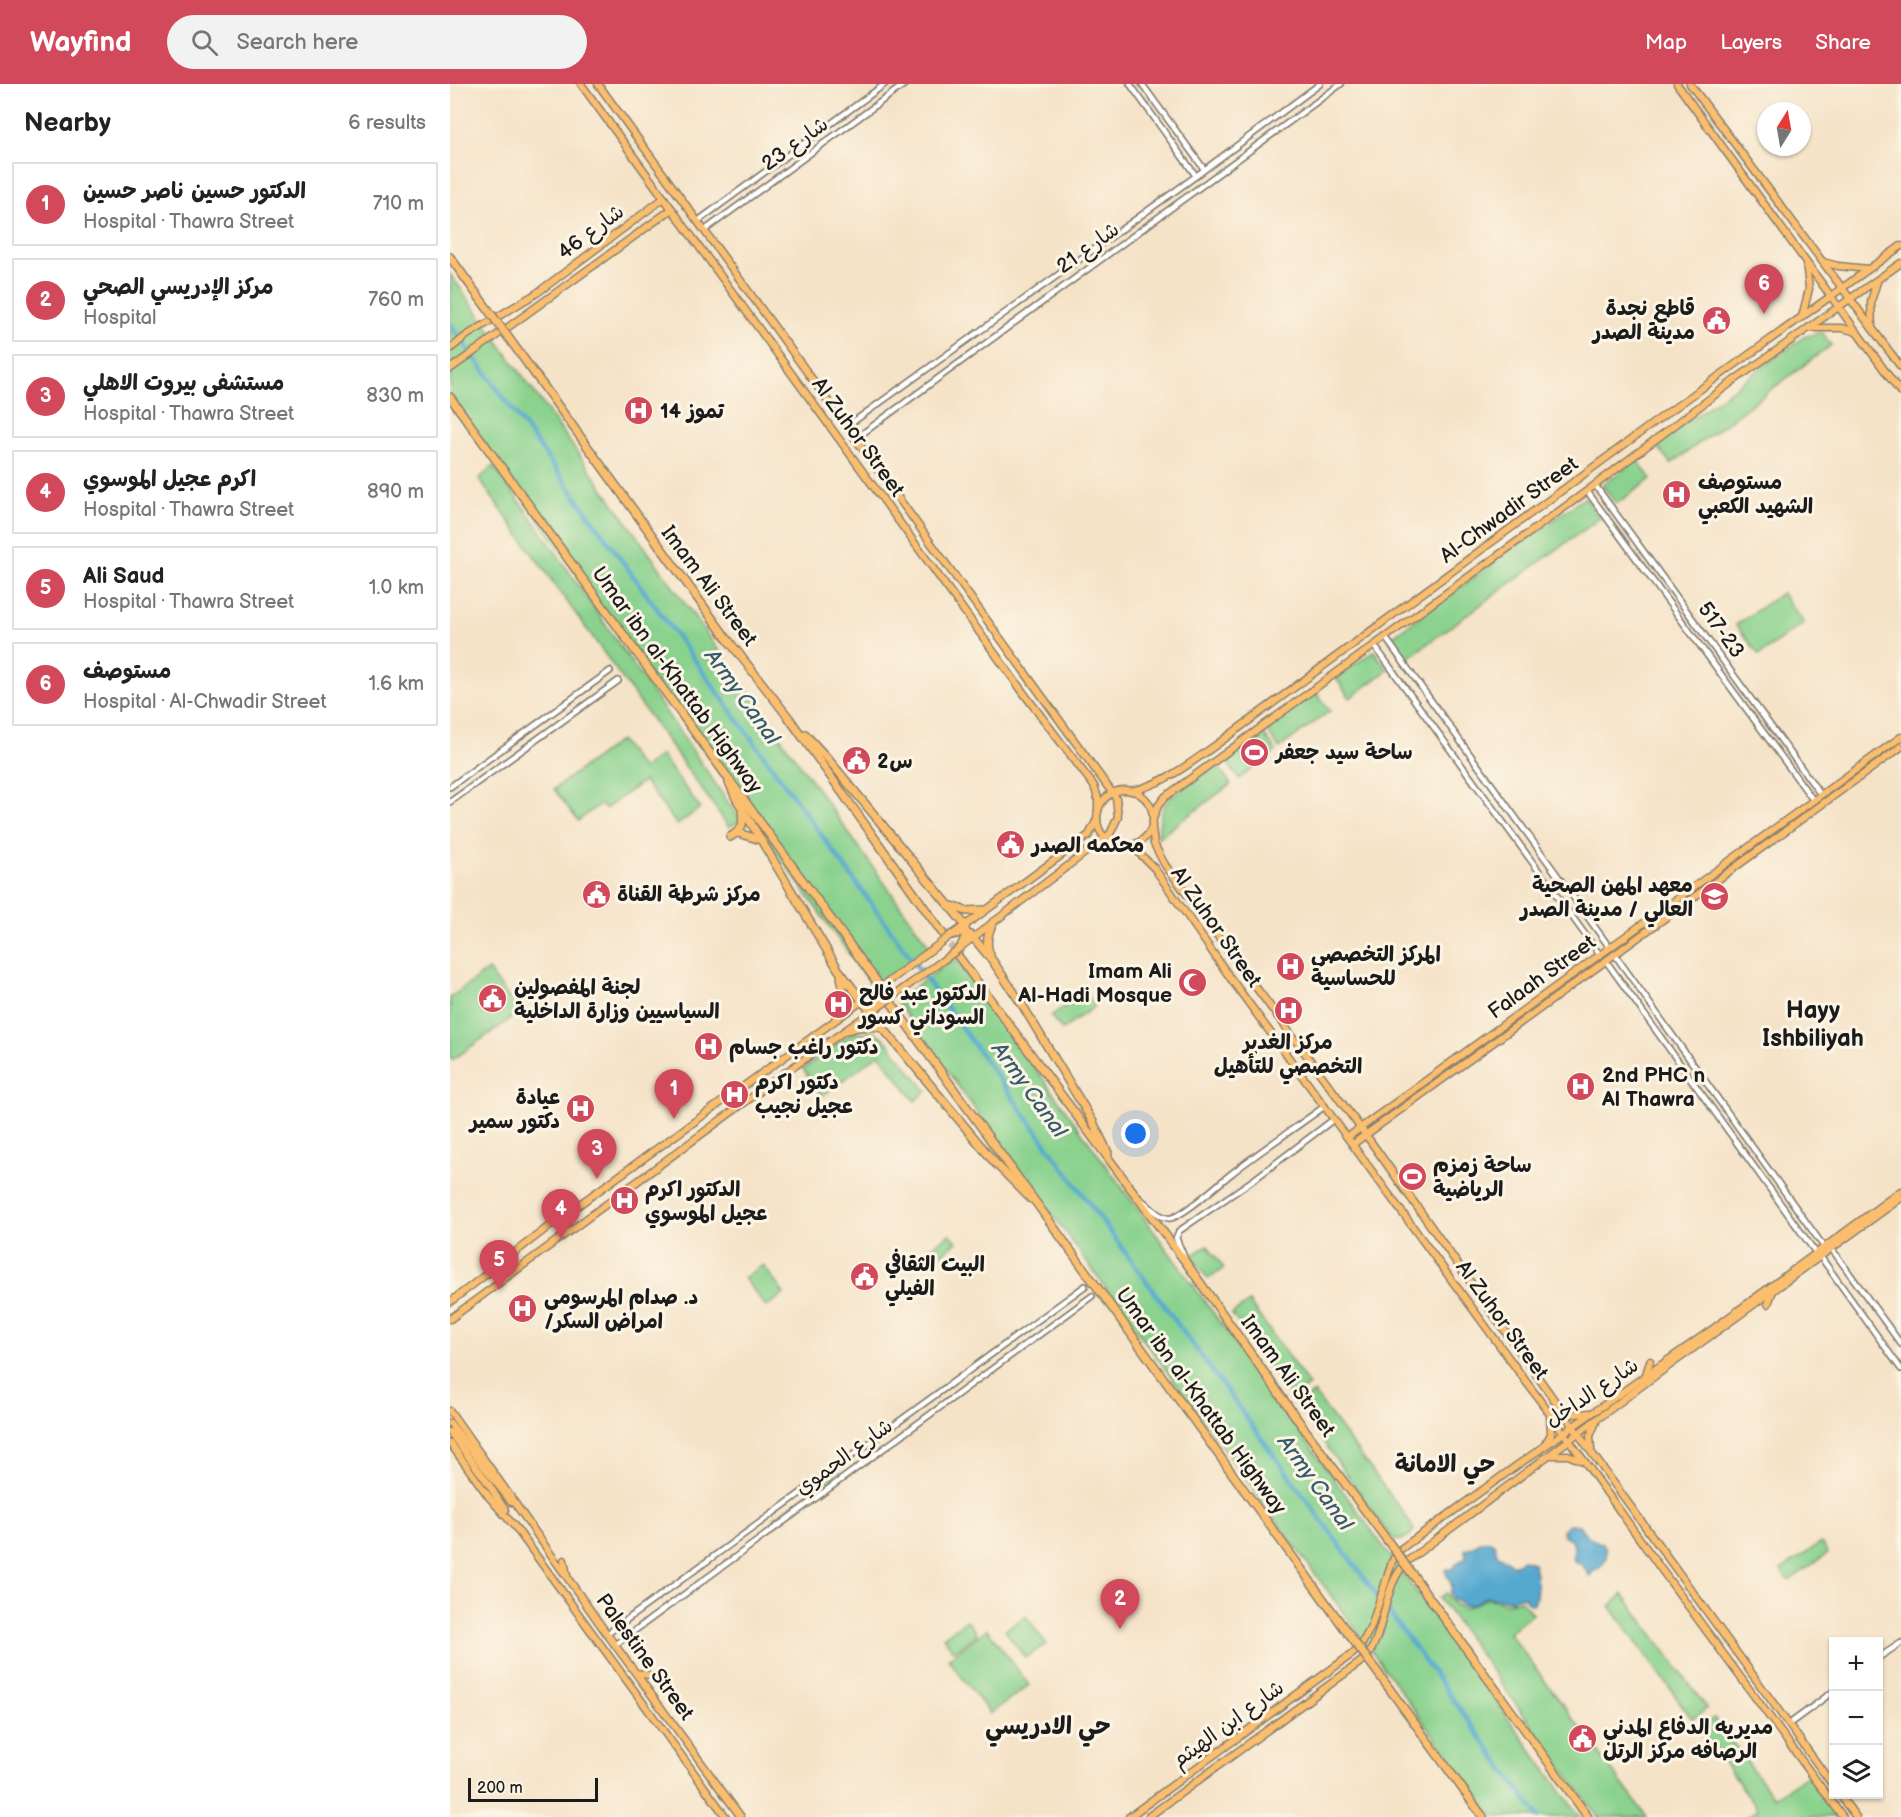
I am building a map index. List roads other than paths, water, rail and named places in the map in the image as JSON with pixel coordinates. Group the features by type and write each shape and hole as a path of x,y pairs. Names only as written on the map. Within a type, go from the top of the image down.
{"highway":[{"name":"Imam Ali Street","path":"450,257 724,636 789,718 943,934"},
{"name":"Umar ibn al-Khattab Highway","path":"450,398 877,982"},
{"path":"789,718 828,759 948,904 967,933 992,960 1021,1003 1093,1122 1114,1166"},
{"path":"723,769 742,807 838,969 868,1005 883,1028 995,1163 1018,1188 1041,1207"},
{"path":"730,837 738,833 743,825 742,807"},
{"path":"738,833 761,840"},
{"path":"948,904 966,911 984,910"},
{"path":"992,960 987,941 993,922"},
{"path":"951,935 967,933"},
{"path":"960,948 967,933"},
{"name":"Imam Ali Street","path":"958,956 1187,1264 1300,1423 1588,1817"},
{"path":"836,1018 844,999 842,979 838,969"},
{"path":"868,1005 876,991"},
{"name":"Umar ibn al-Khattab Highway","path":"888,1003 1041,1207 1294,1560 1483,1817"},
{"path":"868,1005 888,1003"},
{"path":"847,1030 859,1026 883,1028"}],"main road":[{"name":"Al Zuhor Street","path":"581,84 1097,792 1098,826 1105,838"},
{"name":"Al Zuhor Street","path":"598,84 1114,793"},
{"path":"1677,84 1901,393"},
{"path":"1690,84 1901,367"},
{"path":"634,156 644,156 645,149"},
{"path":"643,168 645,160 648,158 654,160"},
{"name":"شارع 46","path":"450,349 466,336 537,293 664,198"},
{"name":"شارع 46","path":"450,369 672,209"},
{"name":"Al-Chwadir Street","path":"1114,793 1157,784 1176,773 1901,246"},
{"path":"1802,318 1809,289 1806,261"},
{"path":"1823,262 1868,269"},
{"name":"Al-Chwadir Street","path":"1131,846 1144,839 1158,806 1165,797 1587,491 1736,379 1901,263"},
{"path":"1872,328 1871,301 1877,281"},
{"path":"1808,328 1842,328 1858,333"},
{"path":"784,365 796,356"},
{"path":"1728,370 1736,379"},
{"path":"1056,736 1067,729"},
{"name":"Falaah Street","path":"1348,1137 1901,737"},
{"name":"Falaah Street","path":"1353,1144 1592,975 1606,961 1901,747"},
{"name":"Al Zuhor Street","path":"1131,791 1147,801 1152,810 1154,844 1165,865 1371,1142 1557,1405 1829,1781"},
{"path":"1114,793 1118,804 1118,817 1113,829 1105,838 993,922 967,933 984,910 1089,835 1101,804 1114,793"},
{"path":"1105,838 1121,846 1131,846"},
{"name":"Al Zuhor Street","path":"1131,846 1155,869 1231,980 1844,1817"},
{"path":"876,991 951,935"},
{"path":"888,1003 960,948"},
{"path":"450,1302 516,1251 836,1018 868,1005"},
{"path":"450,1319 847,1030 868,1005"},
{"path":"1393,1115 1398,1121"},
{"path":"1351,1116 1360,1121 1373,1119"},
{"path":"1371,1142 1376,1127"},
{"name":"شارع الداخل","path":"1828,1247 1901,1191"},
{"name":"شارع الداخل","path":"1347,1658 1365,1641 1396,1554 1530,1456 1901,1198"},
{"path":"516,1251 526,1263"},
{"name":"شارع الداخل","path":"1353,1668 1366,1658 1373,1647 1399,1570 1599,1418 1773,1291 1818,1254"},
{"path":"1768,1304 1773,1291"},
{"path":"1645,1377 1650,1361"},
{"path":"1557,1405 1575,1414 1594,1412"},
{"name":"Palestine Street","path":"450,1411 615,1645 741,1817"},
{"path":"1543,1447 1551,1434 1551,1419 1548,1411"},
{"path":"1594,1456 1590,1436 1599,1418"},
{"name":"Palestine Street","path":"450,1423 490,1482 516,1528"},
{"name":"Palestine Street","path":"450,1432 490,1482 523,1516"},
{"name":"Palestine Street","path":"450,1443 489,1497 516,1528 725,1816"},
{"path":"1549,1456 1568,1455 1585,1462"},
{"path":"1530,1456 1537,1465"},
{"path":"564,1560 567,1577"},
{"name":"شارع ابن الهيثم","path":"1129,1817 1347,1658"},
{"path":"611,1672 618,1667"},
{"name":"شارع ابن الهيثم","path":"1148,1817 1353,1668"},
{"path":"636,1673 648,1675"},
{"path":"1299,1694 1305,1702"},
{"path":"1808,1768 1816,1762"},
{"path":"1843,1799 1856,1817"}],"street":[{"name":"شارع 23","path":"698,221 885,84"},
{"name":"شارع 23","path":"705,230 905,84"},
{"path":"1130,84 1196,176"},
{"path":"1142,84 1204,169"},
{"name":"شارع 21","path":"846,427 1196,176 1320,84"},
{"name":"شارع 21","path":"855,439 1341,84"},
{"path":"858,104 866,113"},
{"path":"1261,126 1269,136"},
{"path":"1037,289 1045,299"},
{"name":"517-23","path":"1595,485 1821,795"},
{"name":"517-23","path":"1587,491 1813,800"},
{"path":"1385,637 1610,948"},
{"path":"1374,645 1600,955"},
{"path":"1709,658 1717,652"},
{"path":"450,787 610,671"},
{"path":"598,679 606,683 606,690"},
{"path":"450,802 618,681"},
{"path":"1493,808 1503,801"},
{"path":"1615,955 1683,1052 1901,1344"},
{"path":"1606,961 1901,1369"},
{"path":"1676,1057 1683,1052"},
{"path":"1137,1197 1149,1204 1164,1218 1171,1218 1197,1203 1232,1173 1325,1106"},
{"path":"1187,1264 1176,1238 1179,1231 1256,1178 1334,1119"},
{"name":"شارع الحموي","path":"608,1634 1085,1286"},
{"name":"شارع الحموي","path":"615,1645 1092,1296"},
{"path":"878,1437 886,1447"},
{"path":"633,1616 641,1626"},
{"path":"1883,1655 1901,1643"},
{"path":"1789,1724 1829,1695"}],"water":[{"path":"1569,1524 1579,1525 1586,1535 1602,1544 1606,1550 1604,1562 1590,1576 1582,1565 1572,1558 1575,1549 1572,1540 1563,1536 1564,1529"},
{"path":"1483,1541 1491,1541 1495,1545 1497,1554 1513,1566 1523,1560 1533,1563 1536,1584 1534,1604 1530,1604 1523,1596 1510,1600 1486,1597 1474,1604 1464,1606 1453,1599 1450,1594 1452,1586 1446,1569 1453,1569 1457,1563 1466,1558 1465,1550"}],"waterway":[{"name":"Army Canal","path":"450,324 1539,1817"}],"tunnel":[{"path":"944,936 958,956"}],"place":[{"name":"مستوصف","path":"1764,314"},
{"name":"قاطع نجدة مدينة الصدر","path":"1716,320"},
{"name":"14 تموز","path":"639,411"},
{"name":"مستوصف الشهيد الكعبي","path":"1677,494"},
{"name":"ساحة سيد جعفر","path":"1255,752"},
{"name":"س2","path":"856,761"},
{"name":"محكمه الصدر","path":"1011,845"},
{"name":"مركز شرطة القناة","path":"596,894"},
{"name":"معهد المهن الصحية العالي / مدينة الصدر","path":"1714,897"},
{"name":"المركز التخصصي للحساسية","path":"1290,966"},
{"name":"Imam Ali Al-Hadi Mosque","path":"1193,983"},
{"name":"لجنة المفصولين السياسيين وزارة الداخلية","path":"493,999"},
{"name":"الدكتور عبد فالح السوداني كسور","path":"838,1005"},
{"name":"مركز الغدير التخصصي للتأهيل","path":"1288,1011"},
{"name":"دكتور راغب جسام","path":"708,1047"},
{"name":"2nd PHC n Al Thawra","path":"1581,1087"},
{"name":"دكتور اكرم عجيل نجيب","path":"734,1094"},
{"name":"عيادة دكتور سمير","path":"581,1109"},
{"name":"الدكتور حسين ناصر حسين","path":"674,1119"},
{"name":"ساحة زمزم الرياضية","path":"1412,1177"},
{"name":"مستشفى بيروت الاهلي","path":"597,1179"},
{"name":"الدكتور اكرم عجيل الموسوي","path":"624,1201"},
{"name":"اكرم عجيل الموسوي","path":"561,1239"},
{"name":"البيت الثقافي الفيلي","path":"864,1276"},
{"name":"Ali Saud","path":"499,1290"},
{"name":"د. صدام المرسومي /امراض السكر","path":"523,1309"},
{"name":"مركز الإدريسي الصحي","path":"1120,1629"},
{"name":"مديريه الدفاع المدني الرصافه مركز الرتل","path":"1582,1739"}],"district":[{"name":"Hayy Ishbiliyah","path":"1813,1024"},
{"name":"حي الامانة","path":"1445,1464"},
{"name":"حي الادريسي","path":"1048,1726"}]}
